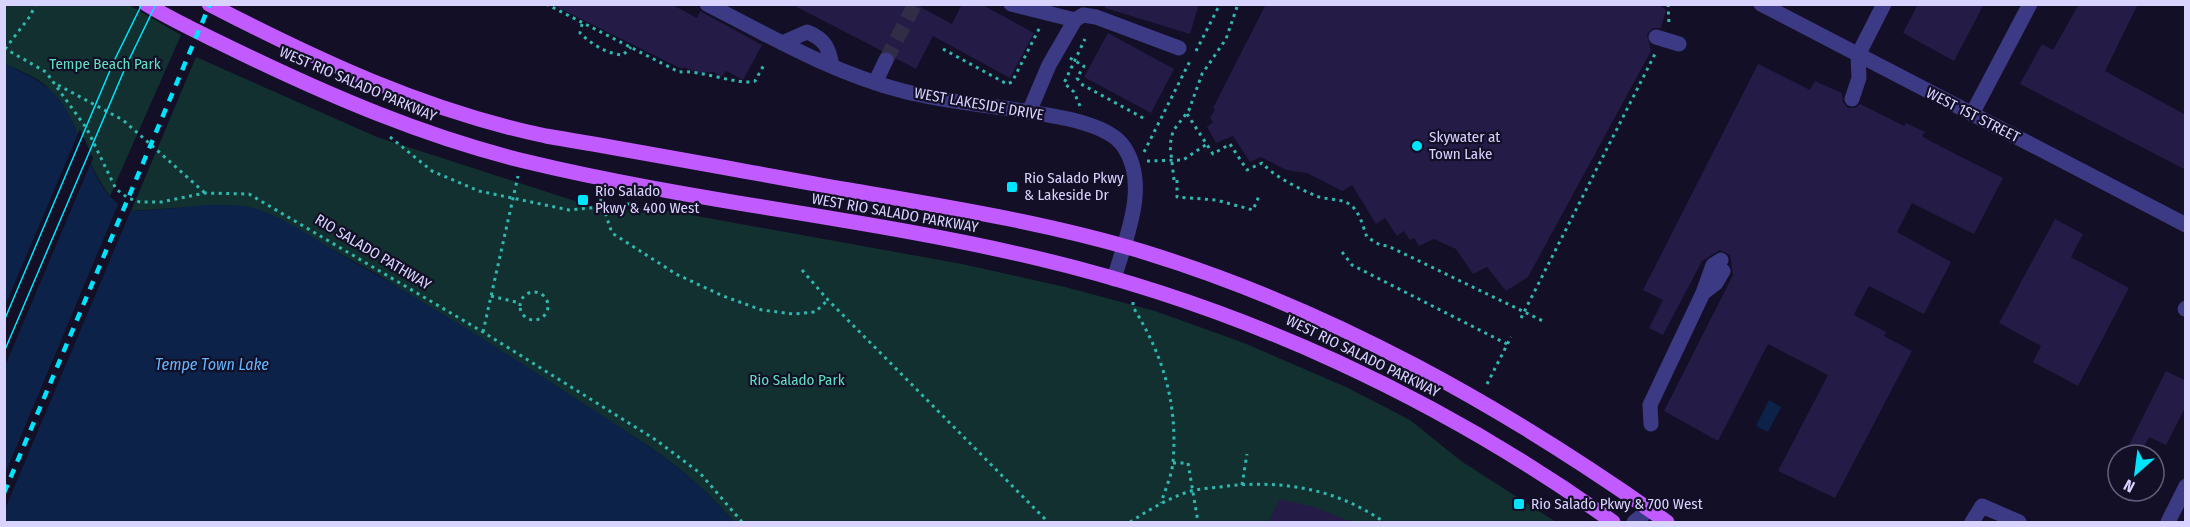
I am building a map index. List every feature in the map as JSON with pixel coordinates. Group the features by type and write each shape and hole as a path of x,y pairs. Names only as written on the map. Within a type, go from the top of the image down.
{"main road":[{"name":"WEST RIO SALADO PARKWAY","path":"146,4 256,60 375,114 428,134 521,160 594,176 958,241 1114,279 1239,320 1335,359 1500,447 1551,478 1613,522"},
{"name":"WEST RIO SALADO PARKWAY","path":"209,4 385,89 470,118 546,136 1009,219 1123,246 1266,296 1386,350 1500,411 1586,465 1667,522"}],"street":[{"name":"WEST LAKESIDE DRIVE","path":"707,4 782,43 875,83 932,96 1087,124 1118,139 1133,164 1136,183 1133,208 1114,279"},
{"path":"1011,4 1075,20"},
{"name":"WEST 1ST STREET","path":"1761,4 2186,225"},
{"path":"1852,99 1859,78 1858,55 1884,4"},
{"path":"1972,114 2030,4"},
{"path":"1029,112 1057,51 1075,20 1083,15 1096,17 1179,48"},
{"path":"782,43 807,32 817,36 826,43 832,66"},
{"path":"1660,38 1678,44"},
{"path":"875,83 886,60"},
{"path":"1651,424 1650,405 1703,293 1713,265 1722,266"},
{"path":"2168,522 2186,486"},
{"path":"1972,522 1982,506 2019,522"},
{"path":"1634,522 1649,510"}],"path":[{"path":"5,49 31,15 34,4"},
{"path":"546,4 679,72 729,77 747,83 755,81 765,63"},
{"path":"1144,152 1220,4"},
{"path":"1238,4 1226,39 1202,74 1187,114 1173,131 1170,146 1177,197 1216,200 1253,210 1259,196"},
{"path":"1521,318 1660,38 1669,28 1668,4"},
{"path":"943,50 1006,84 1012,82 1048,13"},
{"path":"1084,112 1074,92 1064,82 1096,17"},
{"path":"582,24 580,33 589,42 608,52 623,55 631,47"},
{"path":"1034,40 1084,66 1077,78 1081,84 1145,119"},
{"name":"RIO SALADO PATHWAY","path":"5,49 46,72 55,83 87,129 116,189 140,202 161,202 205,193 249,194 483,332 656,440 700,473 742,522"},
{"path":"55,83 123,120 205,193"},
{"path":"1187,114 1213,154 1230,144 1247,170 1262,163 1270,172 1315,196 1340,200 1352,206 1360,218 1366,237 1545,322"},
{"path":"389,136 432,171 479,191 569,210 644,202"},
{"path":"1147,162 1183,160 1207,144"},
{"path":"483,332 521,160"},
{"path":"1154,161 1154,169"},
{"path":"594,176 608,228 617,238 676,274 723,296 762,310 793,314 815,312 828,300"},
{"path":"1342,252 1352,265 1507,344"},
{"path":"802,270 828,300 1048,522"},
{"path":"537,292 545,297 548,310 538,320 529,320 522,314 520,303 528,293 537,292"},
{"path":"491,296 520,303"},
{"path":"1133,298 1133,307 1153,340 1163,364 1171,400 1173,464 1161,503"},
{"path":"1487,384 1511,337"},
{"path":"1242,485 1247,454"},
{"path":"1173,464 1188,463 1198,522"},
{"path":"1130,522 1161,503 1193,490 1242,485 1301,486 1337,496 1384,522"}],"green space":[{"name":"Tempe Beach Park","path":"5,5 129,5 181,35 110,196 93,169 73,125 57,98 37,79 5,64"},
{"name":"Rio Salado Park","path":"196,57 377,137 609,212 647,207 962,264 1065,287 1155,311 1244,343 1346,387 1410,420 1461,461 1556,522 734,522 695,482 650,447 380,276 285,223 221,205 131,211"}],"water":[{"name":"Tempe Town Lake","path":"5,64 41,83 59,99 76,128 97,177 117,203 131,211 208,205 239,206 265,212 289,223 461,325 650,447 695,482 734,522 5,522"},
{"path":"1769,400 1781,407 1768,432 1756,426"}],"pier":[{"path":"80,129 93,158 5,366 5,306"},
{"path":"119,202 132,208 5,509 5,474"}],"building":[{"path":"551,4 671,4 697,18 700,11 762,45 743,80 726,71 722,77 714,72 698,73 683,67 682,69"},
{"path":"791,4 915,4 952,24 962,4 981,4 1034,33 1010,78 933,36 916,69 895,58 891,52 882,51"},
{"path":"1105,4 1199,4 1190,34 1105,8"},
{"name":"Skywater at Town Lake","path":"1266,4 1658,4 1666,10 1661,28 1653,28 1647,34 1651,51 1528,277 1506,291 1487,267 1473,274 1456,249 1434,239 1419,246 1414,238 1410,240 1404,231 1397,236 1385,218 1376,224 1352,185 1342,191 1307,173 1286,170 1261,157 1250,162 1233,136 1216,143 1207,127 1213,122 1210,118 1215,110 1213,108"},
{"path":"1918,4 1984,4 1954,61 1903,33"},
{"path":"2079,4 2138,4 2105,71 2186,115 2186,170 2020,84 2042,44 2053,50"},
{"path":"1108,33 1174,69 1151,113 1084,77"},
{"path":"1758,64 1810,90 1815,81 1842,93 1843,102 1848,108 1855,108 1860,104 1904,126 1906,123 1925,132 1922,136 1930,141 2003,178 1974,234 1912,203 1897,232 1951,262 1924,314 1869,286 1856,310 1854,315 1886,332 1884,336 1912,351 1835,498 1778,471 1828,375 1768,344 1718,441 1664,411 1733,275 1730,255 1720,250 1702,261 1663,335 1649,328 1663,300 1643,290"},
{"path":"2055,219 2083,234 2071,257 2129,288 2078,386 2033,362 2041,346 1999,323"},
{"path":"2166,371 2186,381 2186,406 2166,445 2166,443 2149,437 2146,443 2130,443"},
{"path":"1280,499 1314,507 1352,522 1268,522"}],"tunnel":[{"path":"886,60 915,4"}],"tram line":[{"path":"4,321 114,61 142,4"},
{"path":"4,352 126,66 156,4"}],"railway":[{"path":"4,493 210,4"}],"place":[{"name":"Skywater at Town Lake","path":"1417,146"},
{"name":"Rio Salado Pkwy & Lakeside Dr","path":"1012,187"},
{"name":"Rio Salado Pkwy & 400 West","path":"583,200"},
{"name":"Rio Salado Pkwy & 700 West","path":"1519,504"}]}
